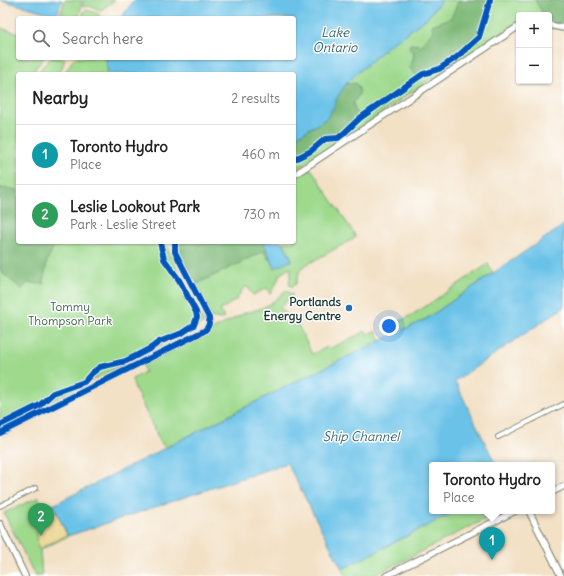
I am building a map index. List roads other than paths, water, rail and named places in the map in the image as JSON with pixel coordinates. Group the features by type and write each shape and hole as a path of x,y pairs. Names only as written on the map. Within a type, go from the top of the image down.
{"street":[{"path":"552,26 564,28"},
{"path":"296,174 516,28"},
{"path":"0,433 204,331 207,328 209,325 209,318 175,252 175,244"},
{"path":"498,437 564,404"},
{"path":"555,490 564,486"},
{"path":"0,506 36,488"},
{"path":"386,576 509,514"},
{"path":"531,514 561,576"},
{"path":"0,524 25,576"}],"water":[{"path":"0,0 62,0 57,15"},
{"name":"Lake Ontario","path":"134,0 442,0 427,18 388,46 346,84 326,119 296,137 296,72 108,72 106,60 296,60 296,16 122,16"},
{"name":"Ship Channel","path":"564,225 564,307 455,381 495,462 429,462 429,514 450,514 342,569 287,463 68,536 53,505 299,380 426,319"},
{"path":"264,244 284,244 292,260 275,268"}],"place":[{"name":"Portlands Energy Centre","path":"349,308"},
{"name":"Leslie Lookout Park","path":"41,536"},
{"name":"Toronto Hydro","path":"492,560"}],"park label":[{"name":"Tommy Thompson Park","path":"70,313"}]}
